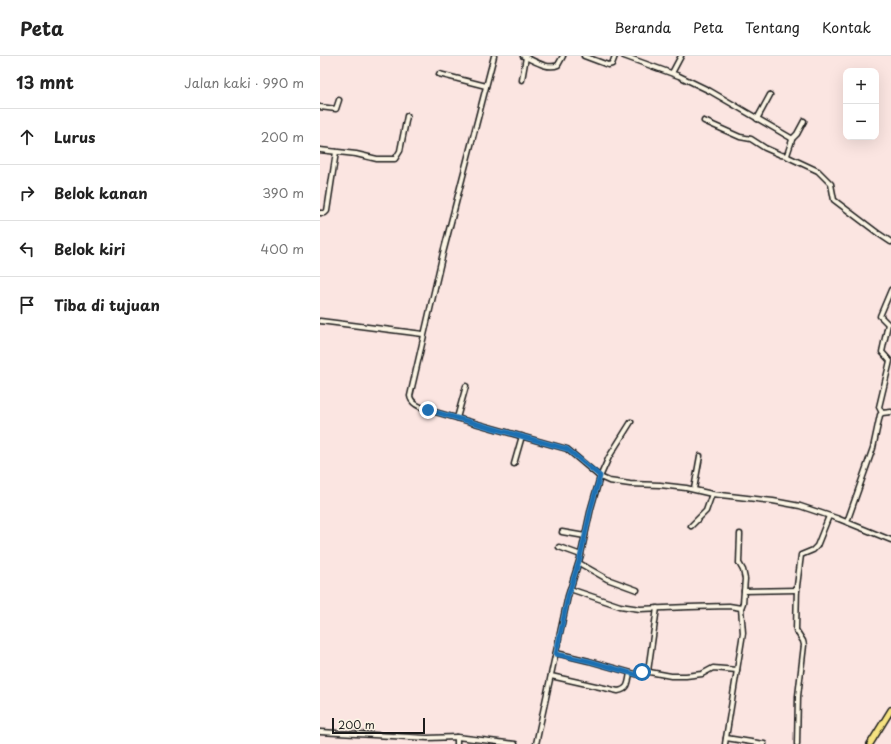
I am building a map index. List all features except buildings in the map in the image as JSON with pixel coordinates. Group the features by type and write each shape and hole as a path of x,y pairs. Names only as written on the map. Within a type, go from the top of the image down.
{"main road":[{"path":"870,744 891,710"}],"street":[{"path":"494,56 423,334 410,400 428,410 567,449 600,476 609,481 625,484 660,485 694,489 712,494 773,501 800,506 847,522 891,540"},
{"path":"522,80 525,57 546,66 554,66 558,65 563,56"},
{"path":"584,56 608,65 612,64 615,56"},
{"path":"624,56 672,73 710,91 792,139"},
{"path":"672,73 681,56"},
{"path":"439,74 486,86"},
{"path":"757,119 770,95"},
{"path":"320,107 336,109 339,100"},
{"path":"320,150 356,154 377,159 396,159 400,151 407,116"},
{"path":"704,121 740,137 751,140 765,148 787,156 818,171 831,184 834,200 878,234 891,242"},
{"path":"787,156 792,139 797,134 804,121"},
{"path":"320,213 325,213 327,211 336,152"},
{"path":"847,522 873,448 882,413 879,407 890,361 882,352 888,324 880,316 889,299 891,290"},
{"path":"320,321 423,334"},
{"path":"457,418 466,386"},
{"path":"882,413 891,412"},
{"path":"536,744 570,589 579,563 591,508 600,476 609,456 631,422"},
{"path":"514,464 522,436"},
{"path":"694,489 700,456"},
{"path":"691,526 706,511 712,494"},
{"path":"798,744 798,696 804,646 803,641 796,630 797,590 802,555 813,550 816,546 829,516"},
{"path":"562,532 585,536"},
{"path":"725,744 743,633 741,608 745,579 743,570 739,563 740,534"},
{"path":"559,547 581,555"},
{"path":"579,563 607,579 637,590"},
{"path":"570,589 620,606 640,609 729,606 741,608"},
{"path":"744,592 797,590"},
{"path":"648,671 657,608"},
{"path":"556,654 589,661 639,675 644,671 671,676 686,676 702,674 713,668 737,670"},
{"path":"551,676 618,691 624,690 626,687 630,673"},
{"path":"320,732 428,738 457,737 515,744"},
{"path":"457,737 457,744"},
{"path":"726,738 764,744"}],"route":[{"path":"428,410 567,449 600,476 580,558 568,596 556,654 589,661 634,674 639,675 642,672"}]}
